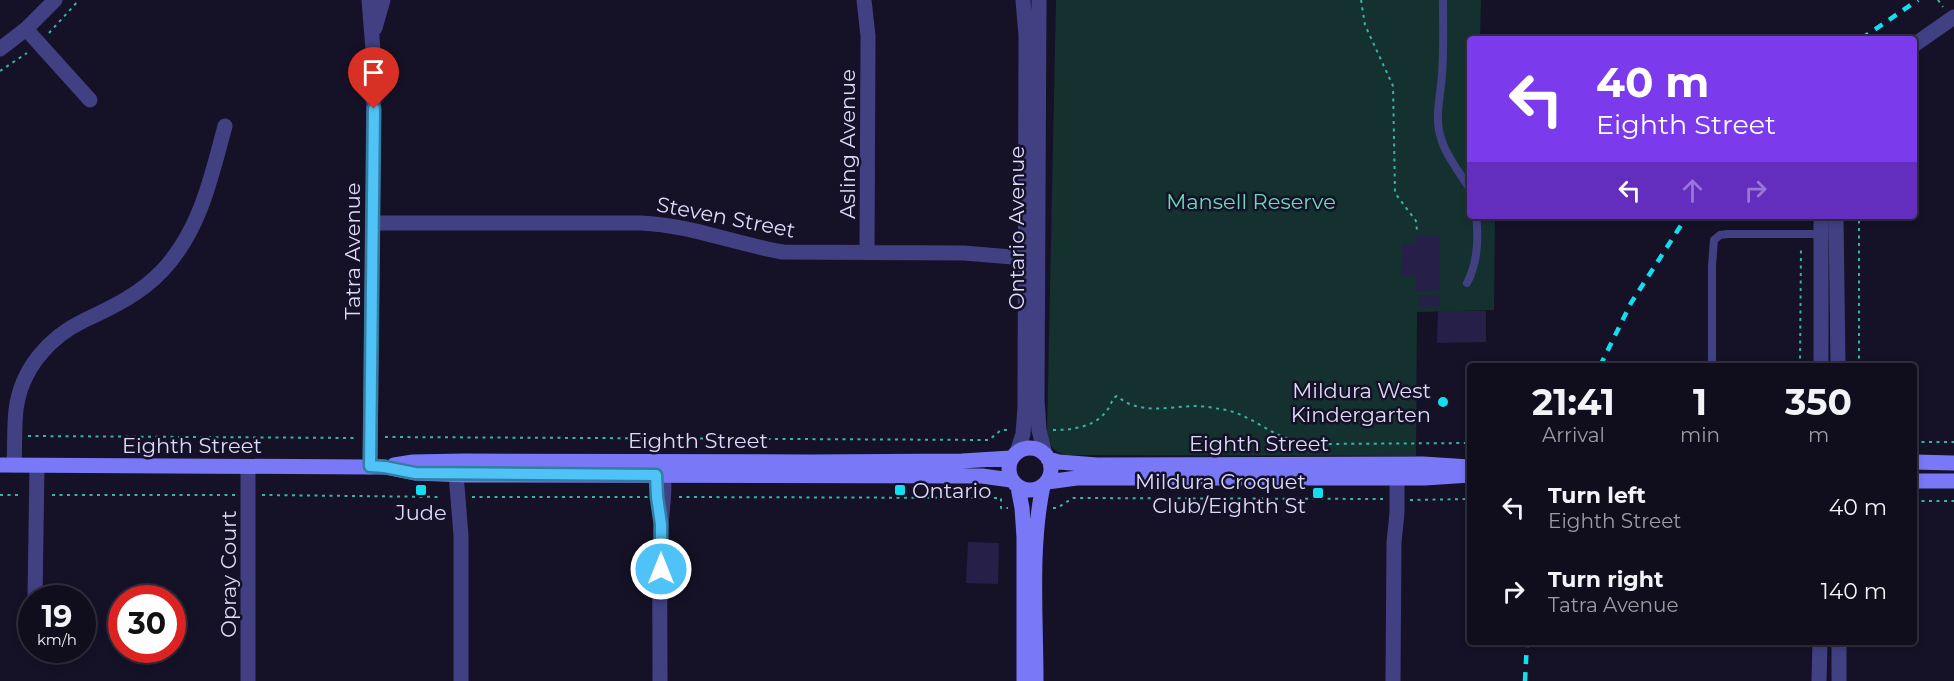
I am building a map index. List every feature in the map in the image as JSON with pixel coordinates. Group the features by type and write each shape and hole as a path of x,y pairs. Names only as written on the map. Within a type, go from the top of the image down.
{"street":[{"path":"0,49 26,29 55,0"},
{"name":"Tatra Avenue","path":"369,0 373,36 372,437 378,467"},
{"name":"Tatra Avenue","path":"373,36 383,0"},
{"name":"Asling Avenue","path":"864,0 868,36 867,252"},
{"name":"Asling Avenue","path":"868,36 874,0"},
{"name":"Ontario Avenue","path":"1014,455 1031,430 1037,400 1029,254 1026,35 1023,0"},
{"name":"Ontario Avenue","path":"1029,254 1039,0"},
{"path":"1917,43 1954,17"},
{"path":"26,29 90,100"},
{"path":"7,465 15,436 16,410 20,394 35,360 46,346 74,325 113,307 147,285 162,271 188,236 205,197 225,126"},
{"path":"1822,219 1829,234 1838,363"},
{"path":"1821,363 1829,234 1835,219"},
{"name":"Steven Street","path":"373,223 662,224 783,252 1029,254"},
{"name":"Ontario Avenue","path":"1031,430 1047,457"},
{"path":"1024,681 1022,508 1008,469 1014,455 1029,448 1035,448 1047,457 1051,470 1038,509 1036,537 1036,681"},
{"name":"Eighth Street","path":"660,470 989,460 1014,455"},
{"name":"Eighth Street","path":"1047,457 1059,462 1097,465 1467,467"},
{"path":"1917,462 1954,463"},
{"name":"Eighth Street","path":"7,465 378,467 415,473 462,470 660,470 982,476 1014,483"},
{"path":"35,585 37,466"},
{"name":"Opray Court","path":"248,467 248,681"},
{"path":"460,681 462,470"},
{"path":"660,470 660,681"},
{"name":"Eighth Street","path":"1045,484 1086,478 1393,478 1467,475"},
{"path":"1393,478 1394,499 1389,512 1394,542 1393,681"},
{"path":"1917,481 1954,481"},
{"path":"1014,483 1030,490 1045,484"},
{"path":"1819,681 1820,645"},
{"path":"1839,645 1839,681"}],"lane":[{"path":"1443,0 1439,128 1441,139 1467,185"},
{"path":"1467,283 1477,256 1476,219"},
{"path":"1712,363 1714,240 1720,235 1728,234 1829,234"}],"path":[{"path":"1361,0 1365,25 1393,87 1396,195 1416,221 1417,231"},
{"path":"1859,219 1859,363"},
{"path":"1800,363 1801,234"},
{"path":"15,436 989,440 1001,430 1068,430 1090,424 1108,411 1113,398 1117,396 1129,404 1148,408 1197,406 1223,409 1238,413 1292,440 1305,442 1325,444 1467,443"},
{"path":"1917,442 1954,442"},
{"path":"45,495 1001,498 1001,508 1022,508"},
{"path":"1038,509 1057,508 1073,498 1467,499"},
{"path":"1917,501 1954,501"}],"green space":[{"name":"Mansell Reserve","path":"1056,0 1481,0 1480,36 1467,36 1467,219 1495,219 1494,310 1417,312 1416,456 1067,455 1054,449 1047,436"}],"building":[{"path":"1415,235 1440,235 1440,290 1416,291 1416,275 1401,275 1402,243 1415,243"},
{"path":"1419,295 1440,295 1440,307 1419,307"},
{"path":"1438,311 1486,311 1486,342 1437,343"},
{"path":"968,542 999,543 998,584 966,583"}],"railway":[{"path":"1865,36 1918,0"},
{"path":"1601,363 1631,303 1685,219"},
{"path":"1525,681 1527,645"}],"place":[{"name":"Mildura West Kindergarten","path":"1443,402"},
{"name":"Jude","path":"421,490"},
{"name":"Ontario","path":"900,490"},
{"name":"Mildura Croquet Club/Eighth St","path":"1318,493"}],"route":[{"path":"374,109 370,466 415,473 467,475 656,475 661,524 661,569"}]}
